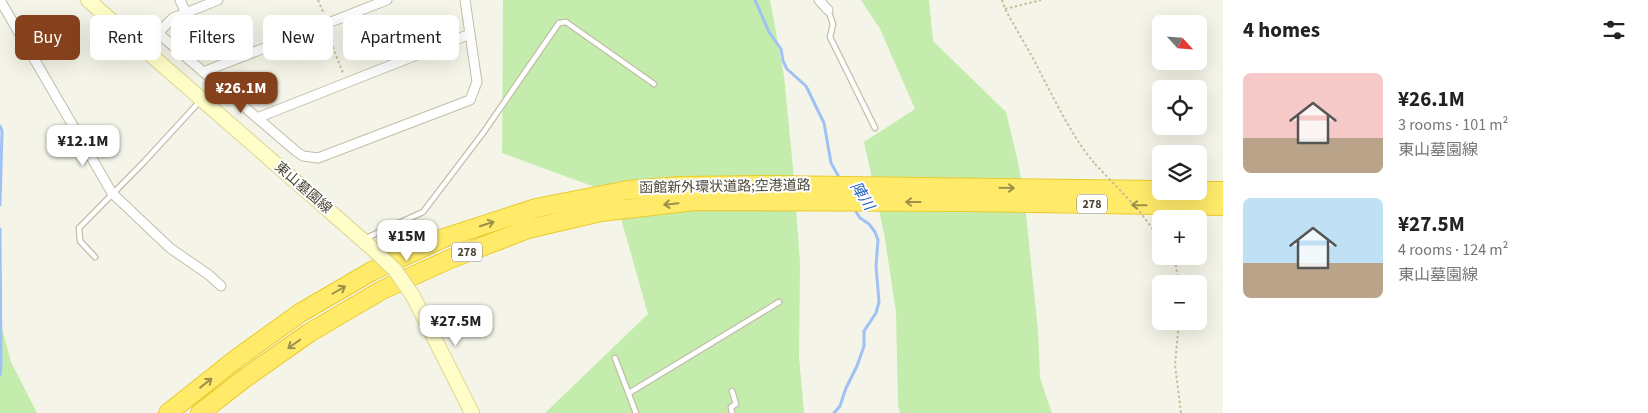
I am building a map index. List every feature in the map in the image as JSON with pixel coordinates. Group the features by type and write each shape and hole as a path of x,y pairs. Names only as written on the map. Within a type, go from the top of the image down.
{"highway":[{"name":"函館新外環状道路;空港道路","path":"168,413 236,359 300,313 372,271 444,238 536,208 628,190 680,186 772,193 960,194 1152,190"},
{"path":"1207,191 1223,191"},
{"name":"函館新外環状道路;空港道路","path":"200,413 245,378 309,333 382,290 450,259 528,229 610,210 772,193"},
{"name":"函館新外環状道路;空港道路","path":"960,194 1223,206"}],"street":[{"path":"0,0 112,193 170,248 209,275 221,286"},
{"name":"東山墓園線","path":"88,0 395,270 427,320 472,413"},
{"path":"180,0 186,13"},
{"path":"218,0 173,18 158,34 297,152 303,156 318,158 470,100 477,82 465,0"},
{"path":"333,21 387,0"},
{"path":"819,0 828,10"},
{"path":"257,118 470,34"},
{"path":"203,72 263,49"}],"lane":[{"path":"828,10 833,24 830,37 875,128"},
{"path":"363,240 423,212 483,133 559,23 566,22 654,84"},
{"path":"96,256 80,241 79,228 202,99"},
{"path":"628,393 780,302"},
{"path":"615,358 636,413"},
{"path":"732,390 736,404 731,407 732,413"}],"path":[{"path":"318,0 323,15"},
{"path":"1002,0 1005,9 1061,113 1086,153 1137,208 1152,228"},
{"path":"1005,9 1041,0"},
{"path":"333,44 346,82"},
{"path":"1179,330 1175,365 1181,413"}],"green space":[{"path":"503,0 770,0 784,76 793,168 800,262 799,357 804,413 545,413 648,314 614,194 502,153"},
{"path":"861,0 929,0 933,41 1006,112 1018,162 1025,204 1038,331 1040,378 1052,413 900,413 898,405 896,312 884,233 864,142 915,109 880,29"},
{"path":"0,321 11,362 37,413 0,413"}],"waterway":[{"name":"陣川","path":"755,0 769,32 781,49 783,61 787,69 806,86 824,123 831,163 840,179"},
{"path":"0,126 2,131 0,205"},
{"name":"陣川","path":"834,413 840,406 846,388 857,366 864,346 864,331 876,313 879,302 876,266 878,240 869,224 860,218 853,207"},
{"path":"0,229 0,375"}]}
